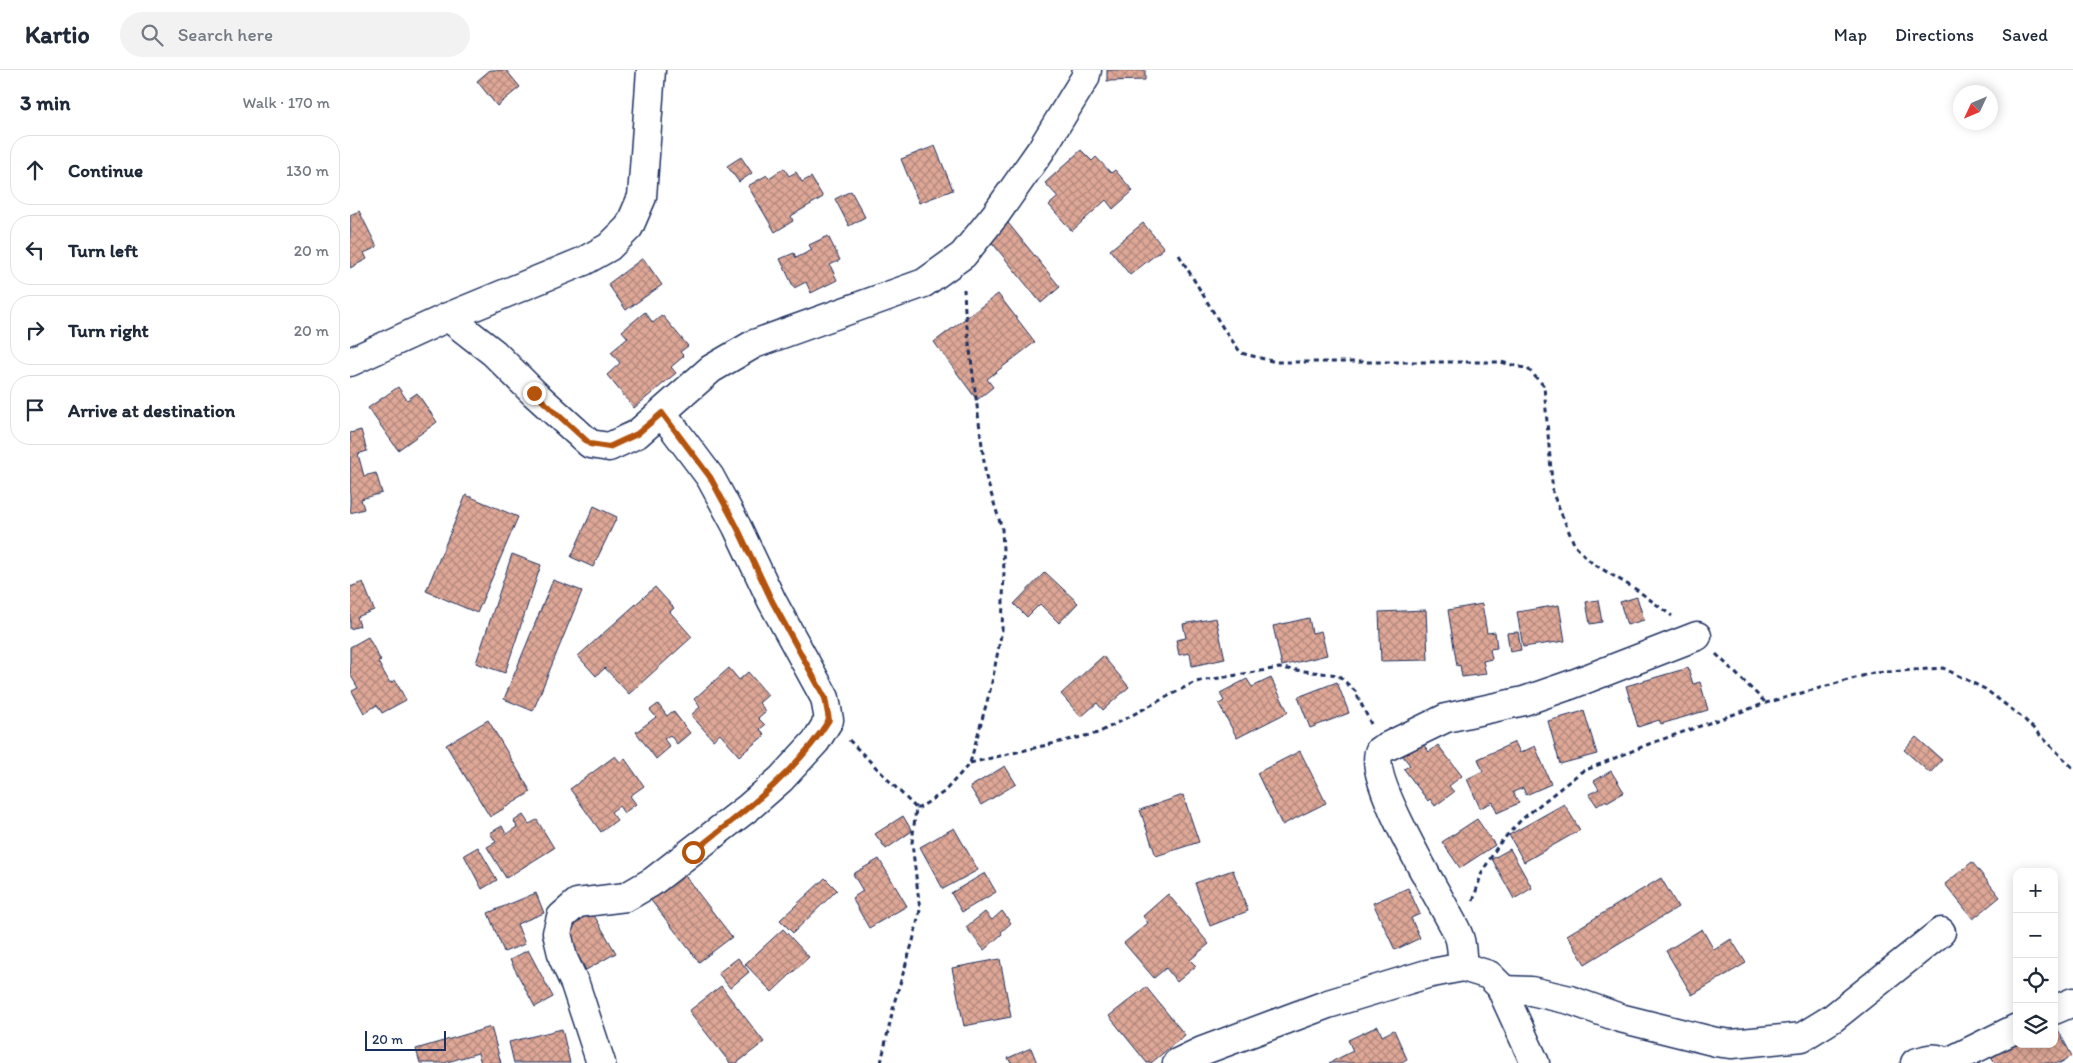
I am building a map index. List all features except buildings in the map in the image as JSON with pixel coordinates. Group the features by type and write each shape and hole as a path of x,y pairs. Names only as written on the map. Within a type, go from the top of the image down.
{"street":[{"path":"350,362 448,317 584,261 608,247 629,228 642,197 651,70"},
{"path":"448,317 494,353 534,393 590,444 609,447 637,434 711,369 754,344 924,283 963,256 996,214 1041,150 1085,78 1087,70"},
{"path":"602,1063 575,984 563,958 557,933 561,917 577,903 626,897 652,882 742,813 781,779 816,741 829,720 825,698 772,601 737,527 710,477 662,413"},
{"path":"1463,966 1460,939 1392,808 1382,781 1377,755 1382,747 1446,718 1524,701 1697,636"},
{"path":"1503,990 1531,991 1570,1000 1620,1018 1716,1042 1732,1044 1802,1037 1833,1018 1941,932"},
{"path":"1177,1063 1328,1004 1427,974 1463,966 1489,975 1503,990 1535,1063"},
{"path":"2058,1008 2073,1002"},
{"path":"1915,1063 1939,1058 1946,1063 2013,1030"}],"path":[{"path":"1179,255 1222,328 1241,353 1276,362 1501,362 1528,369 1544,386 1553,494 1575,546 1592,563 1637,590 1697,636 1766,703"},
{"path":"916,808 944,792 970,763 991,687 1002,630 1004,571 1002,529 986,477 965,311 963,256"},
{"path":"970,763 1098,733 1195,682 1279,668 1338,675 1355,691 1382,747"},
{"path":"1460,939 1482,872 1499,844 1522,819 1581,772 1649,744 1766,703 1873,673 1943,668 1986,689 2030,724 2073,768"},
{"path":"829,720 916,808"},
{"path":"881,1063 895,1000 913,942 920,910 912,843 916,808"}],"route":[{"path":"534,393 590,444 609,447 637,434 662,413 710,477 737,527 772,601 825,698 829,720 816,741 781,779 693,852"}]}
